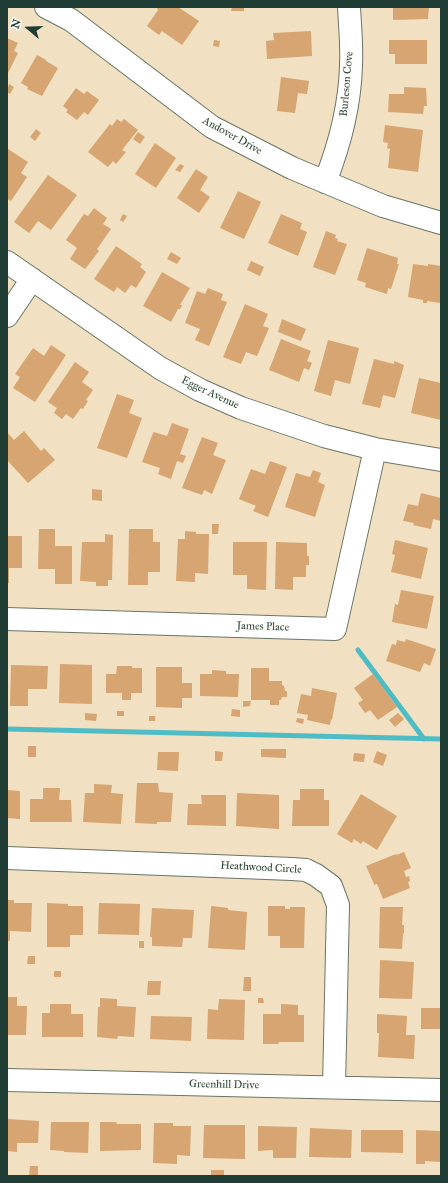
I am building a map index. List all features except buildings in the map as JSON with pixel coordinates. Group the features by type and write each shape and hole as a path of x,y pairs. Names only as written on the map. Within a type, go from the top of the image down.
{"street":[{"name":"Andover Drive","path":"46,7 75,13 212,127 292,168 325,182 383,206 441,223"},
{"name":"Burleson Cove","path":"325,182 337,150 349,93 351,65 349,7"},
{"name":"Egger Avenue","path":"7,262 160,368 200,390 241,408 324,436 375,449 441,460"},
{"path":"7,316 32,279"},
{"name":"James Place","path":"7,619 335,629 375,449"},
{"name":"Heathwood Circle","path":"7,858 292,869 306,870 316,875 331,886 338,905 334,1087"},
{"name":"Greenhill Drive","path":"7,1080 441,1090"}],"waterway":[{"path":"358,650 424,739"},
{"path":"7,729 441,739"}]}
